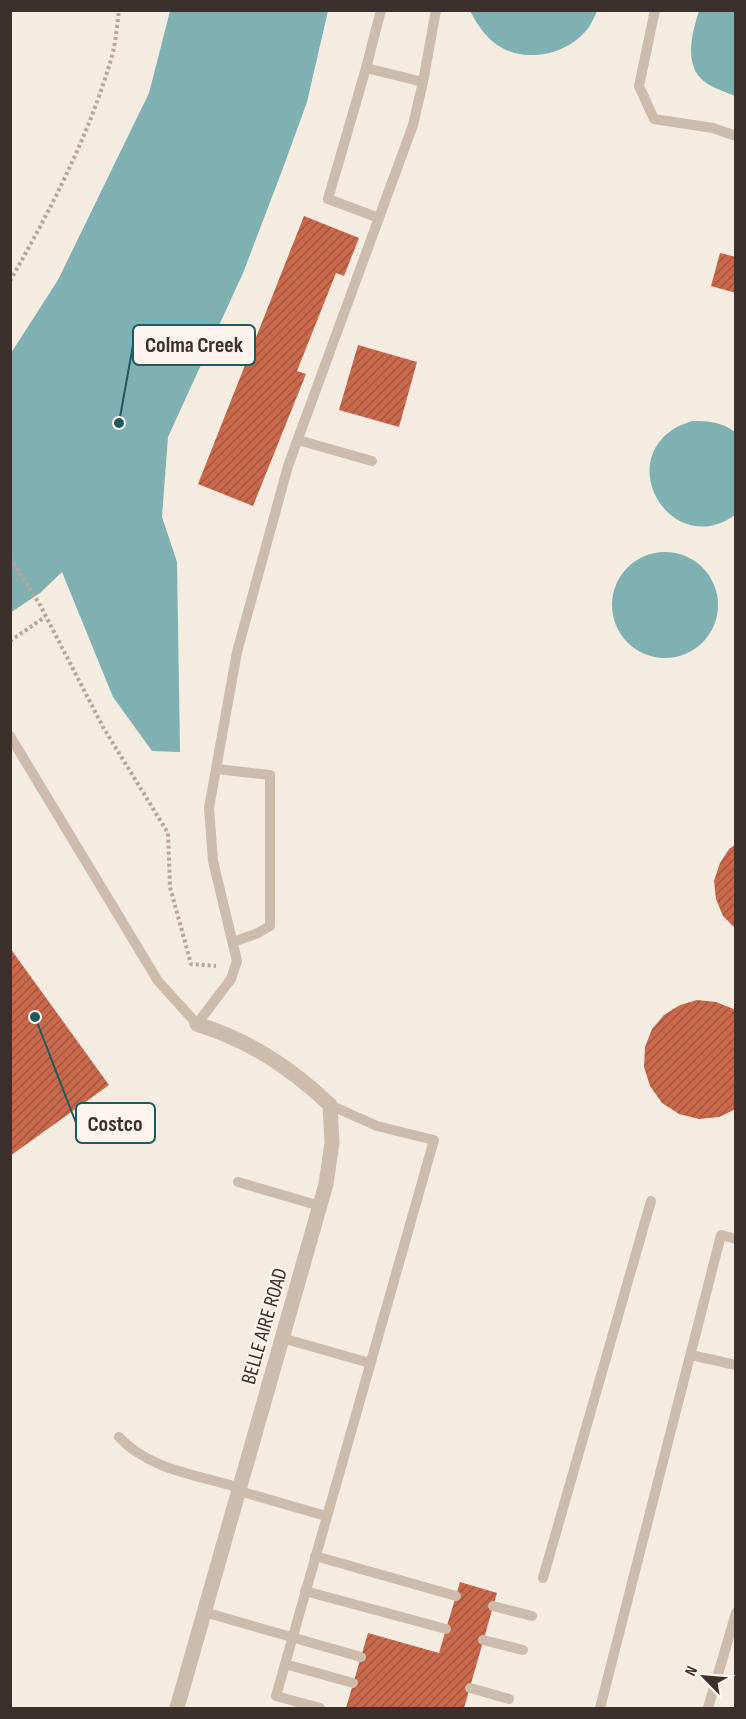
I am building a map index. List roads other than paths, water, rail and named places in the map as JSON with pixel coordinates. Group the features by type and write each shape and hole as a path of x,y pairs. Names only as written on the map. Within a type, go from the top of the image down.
{"street":[{"path":"197,1023 223,1032 261,1052 292,1072 330,1105"},
{"name":"BELLE AIRE ROAD","path":"177,1708 320,1206 330,1164 332,1122 330,1105"}],"lane":[{"path":"379,218 328,199 381,10"},
{"path":"10,736 158,981 197,1023 231,980 237,961 213,861 209,808 237,652 288,466 413,125 436,10"},
{"path":"655,10 639,86 654,119 713,128 735,136"},
{"path":"366,69 423,82"},
{"path":"298,440 372,461"},
{"path":"217,769 270,775 270,926 233,942"},
{"path":"320,1708 276,1696 434,1140 377,1126 330,1105"},
{"path":"238,1182 320,1206"},
{"path":"543,1578 651,1201"},
{"path":"600,1708 721,1235 735,1239"},
{"path":"282,1338 370,1363"},
{"path":"691,1355 735,1365"},
{"path":"119,1437 127,1446 147,1460 326,1516"},
{"path":"315,1556 456,1596"},
{"path":"305,1591 446,1629"},
{"path":"493,1606 532,1616"},
{"path":"204,1612 361,1657"},
{"path":"708,1708 735,1613"},
{"path":"483,1640 523,1650"},
{"path":"285,1664 353,1683"},
{"path":"470,1688 509,1699"}],"water":[{"path":"170,11 328,11 307,102 283,168 243,273 168,437 162,517 177,562 180,752 152,751 113,697 62,572 40,593 10,613 11,353 58,280 149,93"},
{"path":"470,11 597,11 589,27 568,45 556,51 529,55 503,49 492,41"},
{"path":"699,11 735,11 735,96 705,82 694,67 691,49"},
{"path":"692,421 715,423 735,432 735,515 712,525 691,525 673,517 659,502 651,484 650,464 658,444 675,428"},
{"path":"665,552 685,556 702,568 714,585 718,605 714,625 702,642 685,654 665,658 645,654 628,642 616,625 612,605 616,585 628,568 645,556"}],"place":[{"name":"Colma Creek","path":"119,423"},
{"name":"Costco","path":"35,1017"}]}
